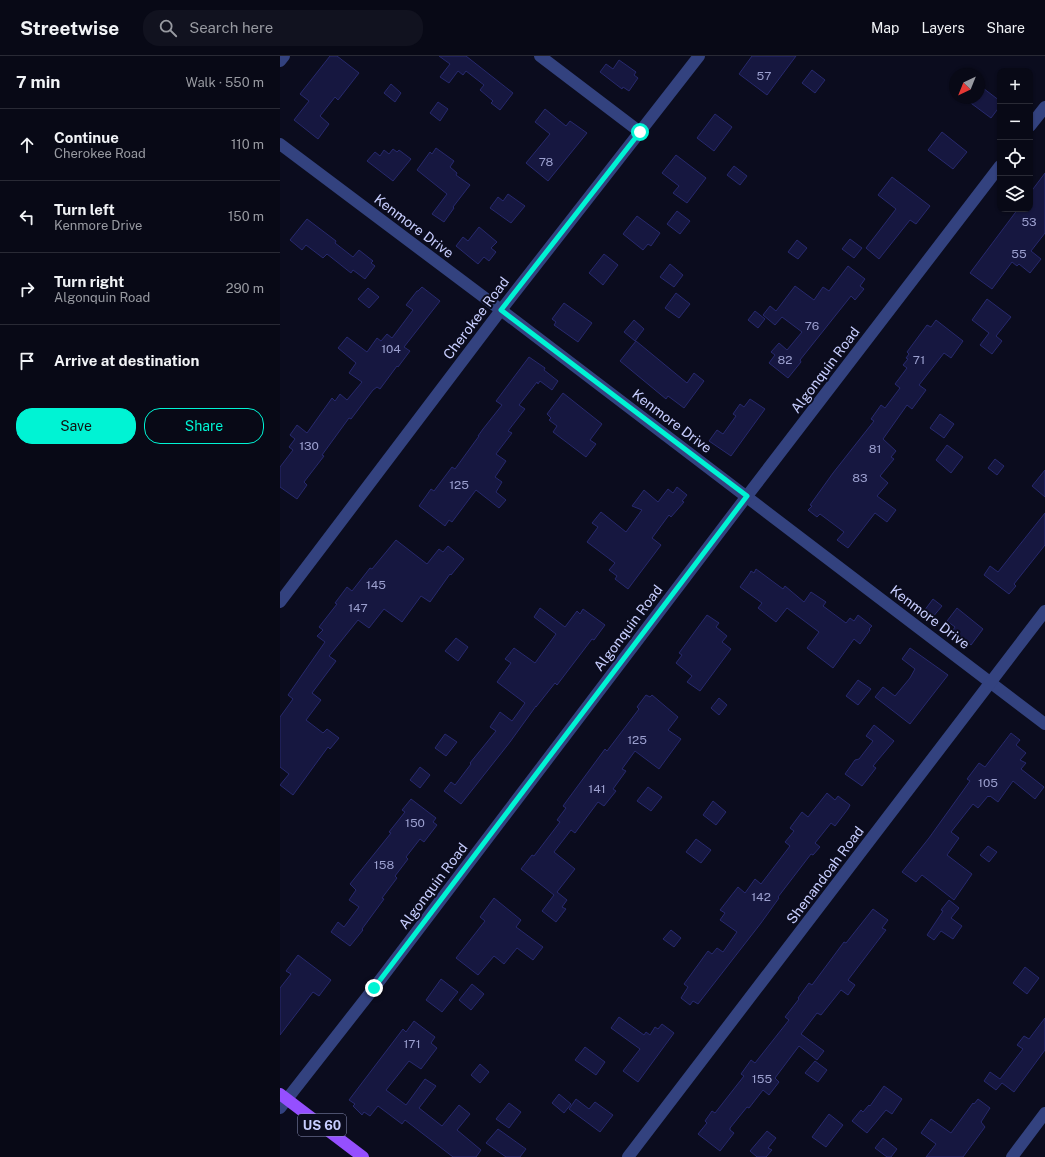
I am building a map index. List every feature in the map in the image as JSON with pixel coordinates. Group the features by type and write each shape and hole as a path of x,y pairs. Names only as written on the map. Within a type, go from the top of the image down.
{"main road":[{"name":"US 60","path":"282,1100 363,1157"}],"street":[{"path":"280,61 284,56"},
{"path":"540,56 640,132"},
{"name":"Cherokee Road","path":"280,602 501,310 699,56"},
{"path":"1033,122 1045,107"},
{"name":"Kenmore Drive","path":"280,144 747,496 1045,724"},
{"name":"Algonquin Road","path":"282,1100 374,988 747,496 997,170"},
{"name":"Shenandoah Road","path":"628,1157 1045,611"},
{"path":"1012,1157 1045,1113"}],"building":[{"path":"330,56 337,56 359,73 338,100 335,97 320,116 329,124 318,139 294,120 309,101 300,94"},
{"path":"439,56 466,56 513,93 500,110 491,103 493,101 480,90 484,85 466,71 463,75 458,71 449,83 440,77 450,64"},
{"path":"752,56 796,56 767,95 739,74"},
{"path":"619,60 636,72 634,75 638,78 629,91 623,87 622,89 600,72 606,64 613,69"},
{"path":"812,70 825,80 815,93 802,83"},
{"path":"391,84 401,93 395,102 384,93"},
{"path":"985,90 997,99 997,110 991,118 972,104 985,104"},
{"path":"438,102 448,109 440,121 430,113"},
{"path":"545,109 566,126 570,121 587,133 548,181 526,163 550,134 535,122"},
{"path":"715,114 732,127 714,151 697,138"},
{"path":"942,132 967,152 953,169 928,150"},
{"path":"436,148 454,161 450,167 457,173 456,175 470,185 453,207 454,208 444,222 432,214 447,194 417,170 430,152 432,154"},
{"path":"393,149 397,152 399,150 411,159 393,181 367,161 375,152 380,156 384,150 389,154"},
{"path":"676,155 706,178 687,203 673,193 679,186 662,173"},
{"path":"734,166 747,176 740,185 727,175"},
{"path":"1045,173 1045,233 1031,251 1041,259 1030,273 1019,264 1017,266 1012,262 992,289 970,273 1016,212 1033,212 1033,189"},
{"path":"892,177 930,206 916,224 910,220 879,259 866,248 896,209 878,195"},
{"path":"508,194 525,206 511,223 490,208 498,197 503,201"},
{"path":"677,211 690,221 680,234 667,224"},
{"path":"637,216 660,233 651,246 648,244 643,250 623,234"},
{"path":"307,219 336,241 335,243 353,257 359,250 373,261 371,263 375,266 365,279 353,270 351,273 327,254 323,258 306,245 302,250 290,240"},
{"path":"479,227 497,242 491,248 496,252 489,261 484,257 478,264 456,246 463,237 468,241"},
{"path":"850,239 862,248 854,258 842,249"},
{"path":"797,240 807,248 798,259 788,252"},
{"path":"604,254 618,265 603,285 589,273"},
{"path":"670,264 683,275 674,287 660,277"},
{"path":"848,266 865,279 860,286 864,289 855,300 851,296 800,360 801,362 788,378 769,363 775,355 771,352 779,343 787,350 802,332 782,317 775,325 763,315 770,306 776,311 795,286 814,300 823,287 829,291"},
{"path":"422,287 440,301 404,347 410,351 398,367 397,366 380,389 377,387 373,390 351,419 349,418 322,455 324,456 304,482 307,485 297,499 280,487 280,467 293,450 289,447 295,439 290,435 297,425 307,433 332,398 335,401 340,394 347,400 362,382 349,373 356,363 338,348 347,337 367,352 377,338 381,341 387,334 392,338 413,310 406,305"},
{"path":"368,288 379,297 369,308 358,299"},
{"path":"676,293 690,304 679,318 665,308"},
{"path":"987,299 1011,317 996,336 1002,341 992,354 980,345 989,333 972,320"},
{"path":"564,303 592,323 578,342 554,325 556,322 552,319"},
{"path":"755,311 765,319 758,328 748,320"},
{"path":"634,320 644,329 635,341 624,332"},
{"path":"936,320 963,341 951,358 944,353 919,385 926,390 912,409 907,405 883,439 896,451 891,457 894,459 880,476 888,483 877,496 896,510 887,522 875,513 848,548 837,540 844,532 820,514 817,517 808,510 833,473 874,421 871,419 881,405 885,408 900,388 895,384 907,368 903,365 908,359 906,358 909,354 907,352 927,325 931,327"},
{"path":"636,341 687,383 694,373 704,381 684,408 668,396 666,399 620,361"},
{"path":"529,357 545,368 544,370 558,381 552,390 540,381 538,384 537,382 519,405 525,409 508,431 512,433 496,454 506,461 495,477 502,482 496,492 506,500 499,508 476,490 452,522 449,520 445,526 419,506 431,489 434,491 452,467 455,469 502,405 496,401"},
{"path":"563,393 602,424 590,440 596,444 586,457 553,432 557,426 549,420 551,418 547,414"},
{"path":"750,399 765,409 731,456 709,441 717,430 723,434 736,416 733,414 740,404 744,407"},
{"path":"940,414 954,424 944,438 930,428"},
{"path":"947,445 963,457 951,473 936,460"},
{"path":"995,459 1004,466 997,475 988,468"},
{"path":"1045,470 1045,497 1032,486"},
{"path":"677,487 687,495 682,501 684,502 671,517 669,515 652,538 661,545 628,589 615,579 617,576 609,570 615,563 587,542 598,527 592,523 601,512 626,532 642,510 632,506 644,490 658,502 668,489 673,493"},
{"path":"1045,513 1045,545 1014,584 1016,586 1009,594 984,575 990,566 998,572"},
{"path":"396,540 427,564 439,549 443,552 448,546 464,559 451,575 450,574 430,602 421,596 402,622 384,609 369,628 358,620 329,656 336,661 312,693 321,700 306,720 323,733 327,729 339,738 330,749 328,747 293,795 280,785 289,774 280,767 280,717 293,699 288,695 325,642 317,636 323,630 319,627 337,604 335,603 347,587 352,591 370,568 372,569"},
{"path":"756,569 783,589 785,586 804,602 811,592 826,602 823,606 846,623 850,618 854,621 858,615 872,626 869,629 870,630 860,644 854,639 833,668 807,648 819,632 787,608 776,622 758,608 762,603 740,587 751,571 754,573"},
{"path":"933,599 942,606 932,618 924,611"},
{"path":"540,608 565,627 577,611 580,614 583,609 605,625 594,640 592,639 557,685 555,683 536,706 510,742 461,804 444,791 451,782 455,785 471,764 470,763 496,731 490,727 500,712 512,721 525,703 497,682 511,663 505,659 514,648 535,663 556,634 534,617"},
{"path":"957,608 983,629 971,645 953,630 955,627 947,621"},
{"path":"707,615 719,623 716,627 727,636 722,642 731,649 700,691 687,682 692,676 676,663 682,655 679,653"},
{"path":"456,638 468,647 458,661 445,651"},
{"path":"910,648 948,675 910,724 875,697 883,687 895,696 910,678 915,669 902,659"},
{"path":"858,680 871,689 858,705 846,696"},
{"path":"646,695 650,697 652,695 678,717 668,730 681,739 659,769 635,751 622,769 626,771 613,789 616,791 604,806 598,802 575,833 571,830 554,852 575,869 557,892 567,900 562,907 566,909 556,922 542,911 554,895 521,869 532,855 534,856 560,822 557,820 566,808 563,806 605,749 607,751 639,709 637,707"},
{"path":"719,698 727,705 719,715 711,708"},
{"path":"874,725 894,741 873,766 876,768 862,786 845,774 855,760 859,759 873,741 866,736"},
{"path":"1011,733 1020,740 1016,745 1026,753 1020,760 1026,763 1021,769 1044,787 1035,799 1013,781 998,802 988,796 978,808 973,804 951,832 959,838 947,855 972,874 954,900 922,875 916,882 902,872 929,838 970,781 967,779 979,763 985,767"},
{"path":"445,734 457,742 446,756 435,748"},
{"path":"420,767 430,775 420,788 410,780"},
{"path":"648,787 662,797 651,811 637,801"},
{"path":"827,793 835,800 838,796 850,805 848,809 835,826 831,823 815,843 820,847 813,855 811,854 778,897 779,898 761,923 698,1004 693,1001 690,1005 681,998 688,987 684,984 708,951 712,954 717,948 723,952 737,932 720,920 725,913 720,910 738,887 745,893 755,879 761,884 790,846 785,842 794,831 790,828 802,812 808,817"},
{"path":"411,799 436,818 433,822 437,825 424,842 420,839 406,857 408,859 395,876 397,878 382,898 384,899 350,946 331,932 338,922 344,927 359,907 349,900 356,890 350,884 391,833 389,832 405,812 402,810"},
{"path":"713,801 726,812 716,825 703,815"},
{"path":"696,839 711,850 701,863 686,852"},
{"path":"988,846 997,852 989,862 980,855"},
{"path":"494,898 521,920 516,927 543,947 533,960 517,948 504,964 494,956 478,975 456,958 485,921 480,917"},
{"path":"949,900 959,908 951,918 962,926 953,939 941,931 934,940 927,935 943,911 941,910"},
{"path":"873,909 888,920 882,928 886,930 848,980 855,985 848,995 841,990 821,1015 817,1013 801,1034 824,1051 817,1060 799,1046 775,1078 779,1082 769,1095 763,1090 749,1108 747,1107 730,1128 730,1130 734,1133 720,1151 698,1134 707,1123 705,1121 712,1111 715,1113 744,1076 741,1074 751,1060 755,1063 789,1020 785,1017 809,983 812,985 844,942 846,943"},
{"path":"671,930 681,938 674,947 663,939"},
{"path":"298,955 331,980 319,996 313,992 280,1035 280,988 291,974 286,971"},
{"path":"1025,967 1039,978 1027,994 1013,983"},
{"path":"441,979 458,992 442,1012 426,1000"},
{"path":"472,984 484,994 471,1010 459,1000"},
{"path":"619,1017 644,1035 646,1032 650,1035 655,1027 658,1029 662,1024 674,1033 638,1082 623,1071 640,1049 611,1028"},
{"path":"1045,1018 1045,1050 1014,1092 1002,1083 996,1090 984,1081 990,1072 1000,1079 1023,1049 1017,1045 1024,1036 1029,1039"},
{"path":"414,1021 435,1037 431,1043 437,1048 421,1069 409,1061 386,1090 406,1105 425,1079 436,1086 419,1108 442,1126 459,1105 470,1114 457,1130 481,1150 476,1157 453,1157 405,1120 402,1124 378,1106 370,1116 364,1112 362,1115 353,1106 355,1104 349,1100 403,1029 406,1032"},
{"path":"585,1047 605,1062 596,1075 575,1060"},
{"path":"815,1061 827,1070 818,1082 805,1073"},
{"path":"480,1064 489,1072 480,1083 471,1075"},
{"path":"884,1086 902,1099 892,1114 886,1110 867,1133 852,1121 861,1110 863,1112 869,1105 870,1106"},
{"path":"559,1094 571,1104 564,1113 552,1103"},
{"path":"576,1099 589,1109 595,1102 613,1115 600,1132 569,1109"},
{"path":"978,1099 990,1108 981,1122 985,1127 963,1157 926,1157 936,1144 921,1133 931,1119 951,1133 973,1103 974,1104"},
{"path":"509,1103 521,1112 509,1128 496,1119"},
{"path":"829,1114 843,1125 826,1147 812,1137"},
{"path":"498,1129 526,1149 520,1157 506,1157 486,1143"},
{"path":"767,1131 776,1138 768,1148 772,1150 766,1157 757,1157 750,1151"},
{"path":"883,1138 897,1149 891,1157 887,1157 875,1148"}],"route":[{"path":"374,988 747,496 501,310 640,132"}]}
